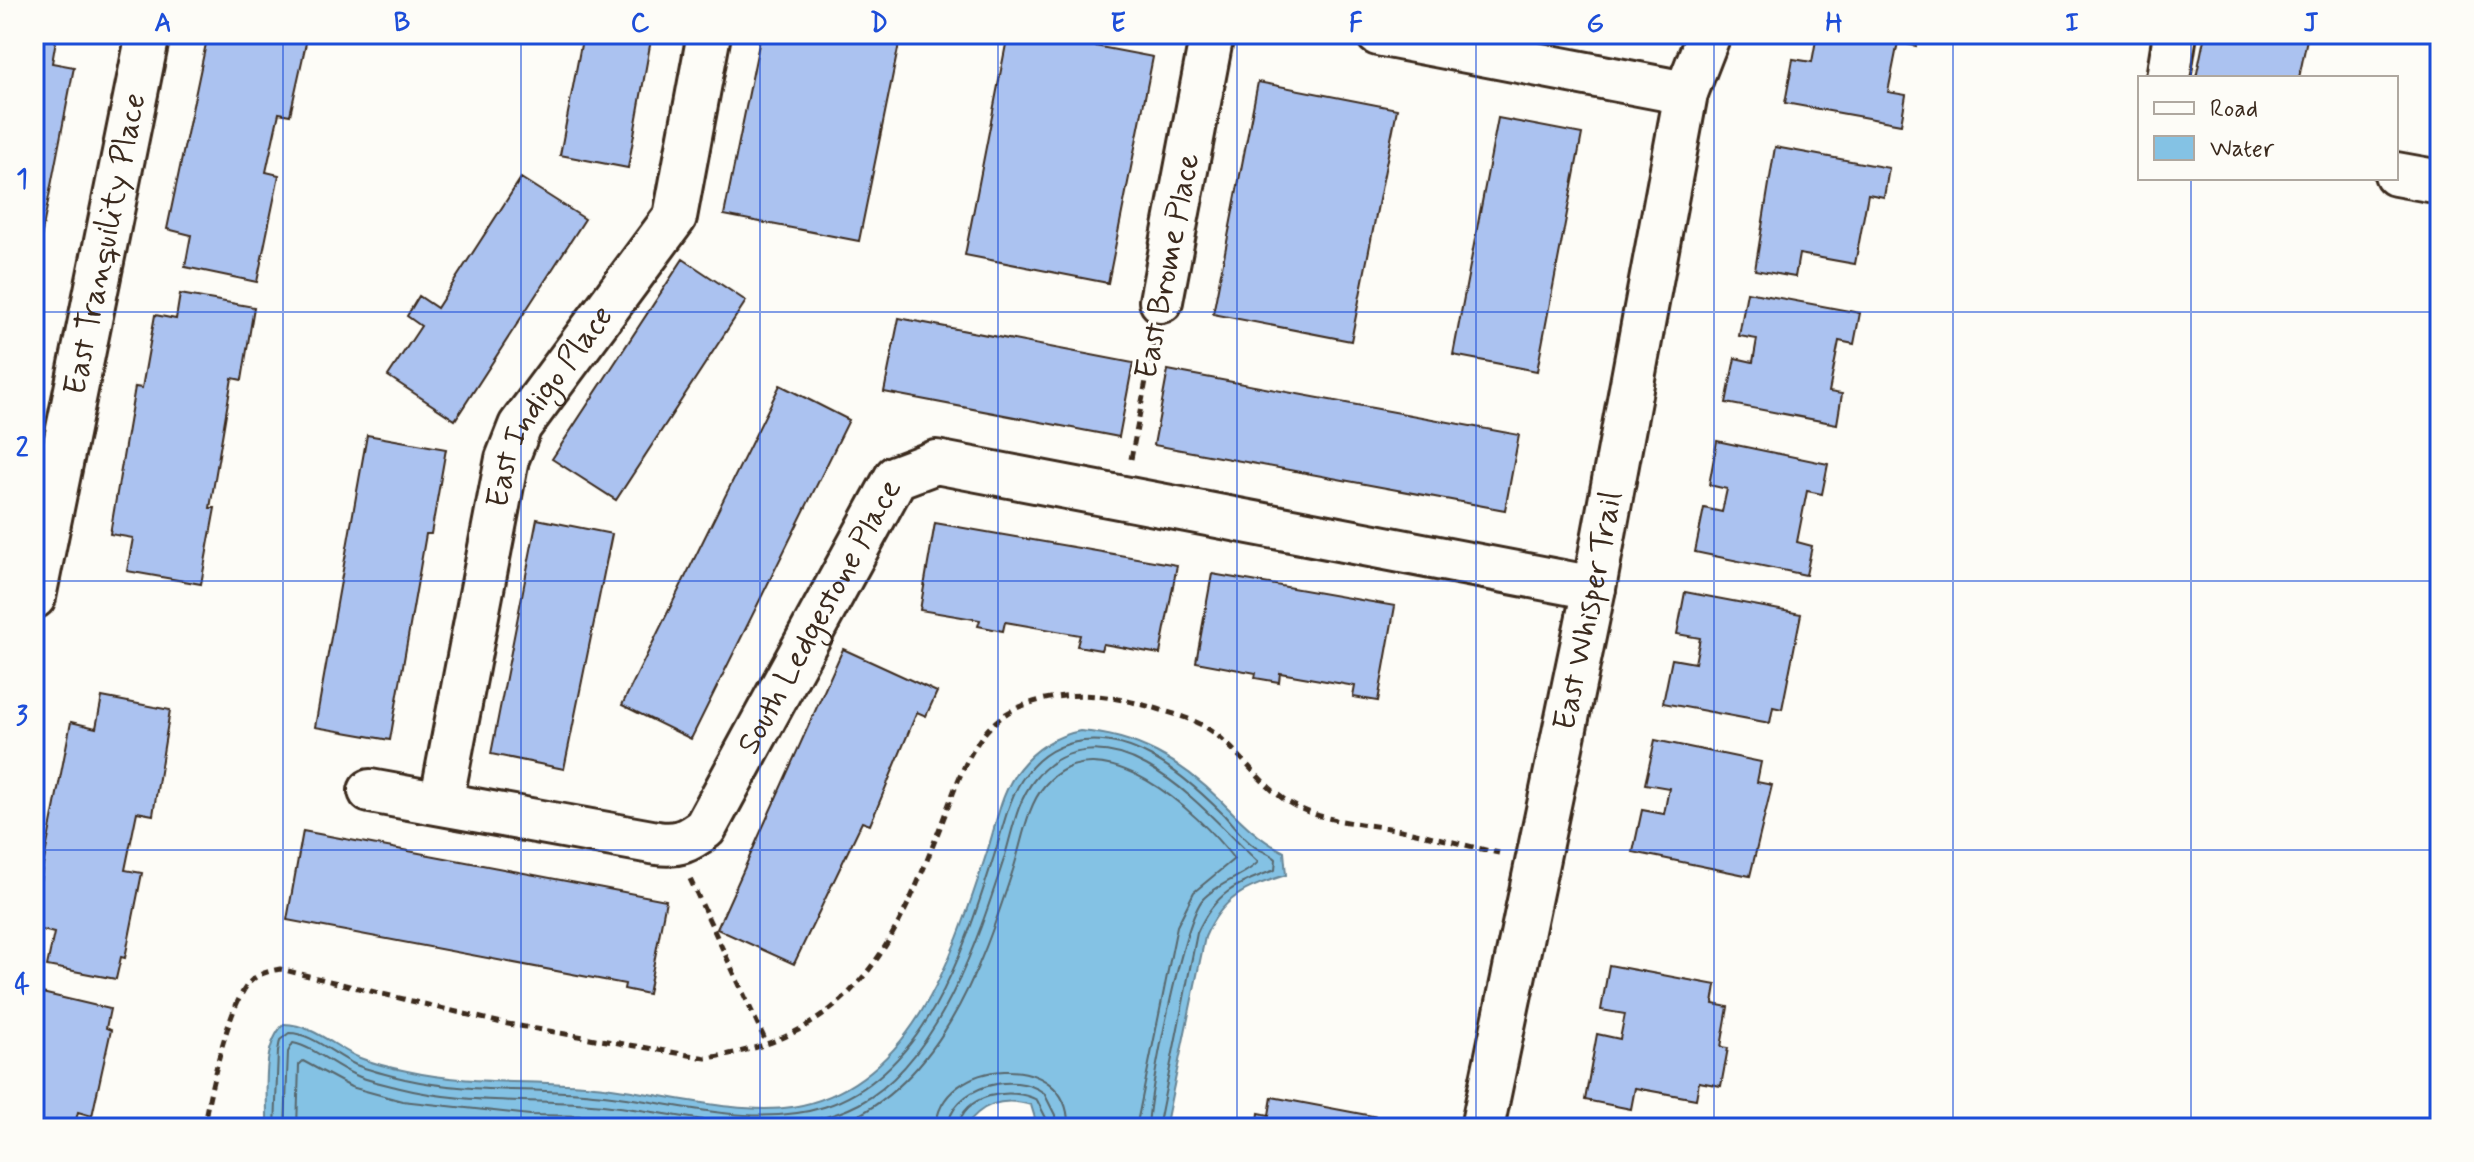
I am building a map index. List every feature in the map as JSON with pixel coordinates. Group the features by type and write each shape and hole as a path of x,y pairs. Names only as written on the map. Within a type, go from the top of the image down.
{"street":[{"name":"East Tranquility Place","path":"34,597 148,34"},
{"name":"East Indigo Place","path":"441,803 507,459 520,426 675,217 709,34"},
{"name":"East Brome Place","path":"1161,301 1212,34"},
{"path":"1378,34 1686,93"},
{"name":"East Whisper Trail","path":"1678,34 1686,93"},
{"name":"East Whisper Trail","path":"1482,1128 1594,588 1686,93 1709,34"},
{"path":"2168,76 2175,34"},
{"path":"2398,174 2440,182"},
{"name":"South Ledgestone Place","path":"674,845 705,828 896,477 936,462 1594,588"},
{"path":"370,791 674,845"}],"path":[{"name":"East Brome Place","path":"1124,499 1161,301"},
{"path":"203,1128 216,1065 249,982 263,973 280,969 502,1023 706,1058 737,1054 806,1027 838,1003 894,937 973,746 1018,707 1050,697 1078,693 1119,697 1187,718 1212,731 1262,781 1301,809 1535,861"},
{"path":"674,845 767,1044"}],"water":[{"path":"1080,731 1139,744 1174,762 1258,836 1284,852 1286,875 1237,896 1219,912 1205,937 1165,1128 1038,1128 1031,1105 1011,1101 985,1108 964,1128 267,1128 268,1059 276,1034 284,1024 305,1028 366,1060 430,1075 594,1086 745,1108 792,1107 834,1094 869,1073 898,1044 922,1010 960,932 1013,777 1039,749 1062,736"}],"building":[{"path":"34,34 57,34 52,63 74,67 34,274"},
{"path":"208,34 308,34 290,115 279,113 266,172 279,175 257,282 185,267 191,235 167,229"},
{"path":"583,34 652,34 628,168 560,155"},
{"path":"761,34 901,34 859,241 724,215"},
{"path":"1008,34 1032,34 1153,57 1108,283 965,255"},
{"path":"1799,34 1918,34 1916,46 1898,42 1888,92 1906,95 1901,124 1785,103 1793,59 1812,62 1816,40"},
{"path":"2205,34 2308,34 2299,76 2196,76"},
{"path":"1258,82 1397,109 1351,341 1213,314"},
{"path":"1498,118 1582,134 1537,371 1453,355"},
{"path":"1775,147 1889,168 1884,197 1868,194 1855,264 1799,254 1795,277 1755,270"},
{"path":"521,178 585,219 455,420 388,376 421,326 407,316 419,296 437,308"},
{"path":"683,259 746,301 616,500 552,459"},
{"path":"1747,292 1860,313 1854,344 1839,341 1829,392 1842,394 1837,424 1726,403 1735,358 1753,362 1757,339 1739,336"},
{"path":"180,294 254,307 242,380 232,378 210,508 215,508 201,584 127,571 133,538 110,534 135,387 142,388 155,315 176,319"},
{"path":"899,318 1133,363 1119,437 884,392"},
{"path":"1168,370 1519,435 1505,510 1154,445"},
{"path":"780,385 849,420 691,739 622,705"},
{"path":"367,435 446,449 431,534 426,534 390,740 315,727"},
{"path":"1717,441 1828,464 1822,494 1807,491 1797,542 1812,546 1806,575 1695,552 1704,508 1722,512 1727,489 1709,485"},
{"path":"537,519 612,534 564,769 491,754"},
{"path":"935,523 1177,565 1160,654 1103,644 1101,650 1077,646 1080,635 1005,622 1003,631 978,626 980,620 920,610"},
{"path":"1212,574 1395,606 1378,701 1353,697 1355,686 1280,673 1279,682 1255,678 1256,673 1196,662"},
{"path":"1685,592 1801,614 1782,709 1773,707 1770,723 1663,703 1672,659 1695,663 1700,638 1677,634"},
{"path":"843,649 937,692 926,716 917,712 870,825 862,822 794,964 717,929"},
{"path":"102,697 170,710 153,815 137,812 125,870 142,873 125,958 121,957 116,979 47,966 54,933 34,928 34,912 71,722 96,728"},
{"path":"1655,740 1761,762 1757,782 1772,785 1750,876 1633,852 1642,810 1664,814 1669,788 1645,784"},
{"path":"303,831 666,900 648,994 624,989 625,984 287,920"},
{"path":"1609,965 1716,985 1713,1004 1728,1007 1721,1047 1728,1048 1721,1086 1699,1082 1696,1099 1635,1088 1631,1109 1585,1100 1597,1034 1620,1039 1625,1014 1601,1010"},
{"path":"42,993 110,1009 106,1028 111,1030 92,1116 78,1112 74,1128 34,1128 34,1028"},
{"path":"1272,1097 1378,1117 1376,1128 1257,1128 1259,1113 1269,1115"}]}
